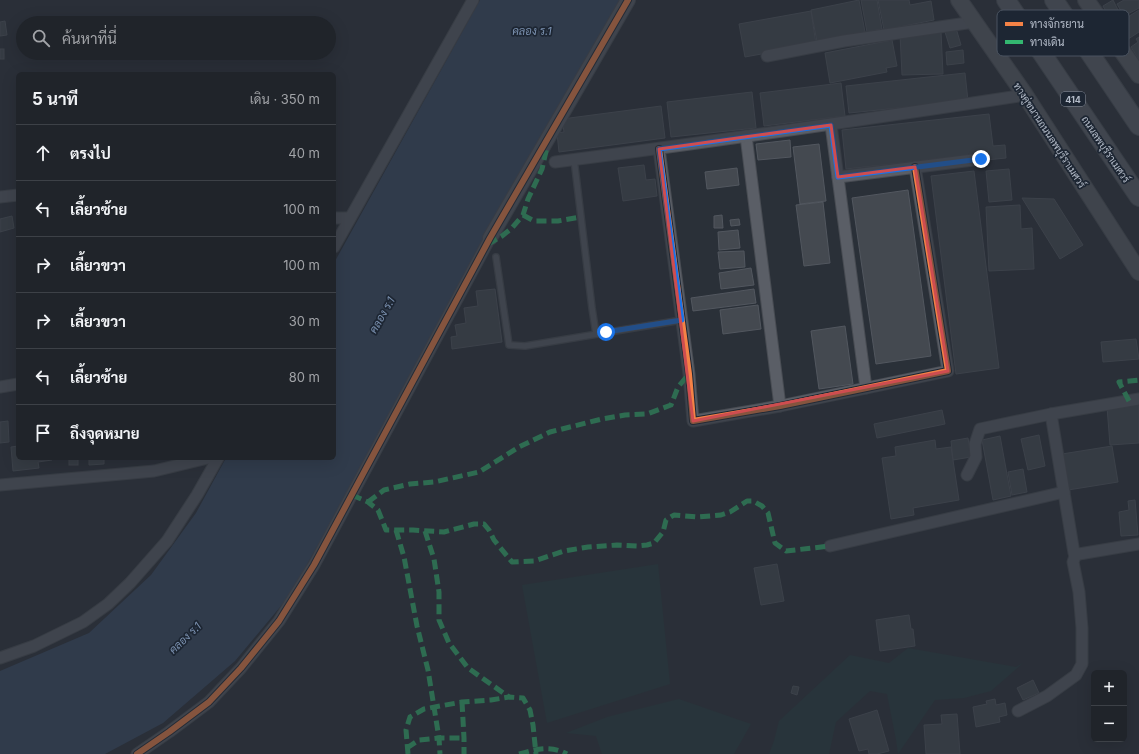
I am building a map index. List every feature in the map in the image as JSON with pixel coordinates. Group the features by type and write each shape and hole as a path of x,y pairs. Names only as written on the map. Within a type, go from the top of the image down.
{"main road":[{"name":"ทางคู่ขนานถนนลพบุรีราเมศวร์","path":"959,0 997,55"},
{"name":"ถนนลพบุรีราเมศวร์","path":"1006,0 1013,10"},
{"path":"1054,0 1061,10"},
{"path":"1086,0 1093,10"},
{"name":"ทางคู่ขนานถนนลพบุรีราเมศวร์","path":"998,56 1025,95 1139,272"},
{"name":"ถนนลพบุรีราเมศวร์","path":"1044,56 1139,198"},
{"path":"1092,56 1139,126"},
{"path":"1126,56 1139,75"}],"street":[{"path":"336,243 474,0"},
{"path":"137,754 209,702 241,668 279,621 314,565 490,238 628,0"},
{"path":"767,56 844,41 974,22"},
{"path":"554,162 831,125 1025,95"},
{"path":"831,125 866,388"},
{"path":"746,136 780,406"},
{"path":"659,149 689,374 693,420 780,406 948,371 915,167"},
{"path":"838,177 981,159"},
{"path":"0,197 16,195"},
{"path":"336,218 350,218"},
{"path":"0,387 16,384"},
{"path":"967,475 976,457 975,444 980,429 1051,414 1139,399"},
{"path":"1018,711 1047,696 1076,675 1082,664 1082,628 1079,592 1073,562 1076,554 1074,553 1051,414"},
{"path":"0,486 154,471 200,460"},
{"path":"0,658 34,646 83,622 108,604 130,583 167,541 197,495 217,460"},
{"path":"830,546 1064,492"},
{"path":"1076,554 1139,544"}],"lane":[{"path":"574,159 596,334"},
{"path":"496,257 509,345 525,346 682,320"}],"highlighted area":[{"path":"831,125 838,177 915,167 948,371 693,421 659,149"}],"green space":[{"path":"658,564 670,684 547,723 522,585"},
{"path":"908,648 1016,667 1023,663 991,691 964,698 935,700 898,754 887,694 870,691 836,722 829,754 769,754 779,721 850,655 889,663"},
{"path":"679,699 751,724 734,754 602,754 596,736 566,733 607,717"}],"water":[{"name":"คลอง ร.1","path":"480,0 621,0 290,595 235,661 163,723 105,754 0,754 0,671 89,633 151,575 196,513 225,460 336,460 336,259"}],"building":[{"path":"859,0 865,32 817,42 811,10"},
{"path":"861,0 877,0 882,29 867,32"},
{"path":"878,0 909,0 910,5 931,1 934,20 884,30"},
{"path":"1113,0 1118,10 1105,10 1103,6"},
{"path":"1124,0 1139,0 1139,8 1129,13 1129,10 1120,10 1117,4"},
{"path":"1139,10 1139,32 1129,38 1129,16"},
{"path":"811,11 816,44 745,57 739,24"},
{"path":"5,21 7,35 0,36 0,22"},
{"path":"956,28 961,45 950,48 945,32"},
{"path":"941,32 943,74 902,75 900,34"},
{"path":"1139,37 1139,60 1131,47 1138,42 1136,39"},
{"path":"892,40 897,66 886,68 887,72 830,83 825,53"},
{"path":"0,49 4,49 4,59 0,59"},
{"path":"963,50 964,63 947,65 946,52"},
{"path":"965,73 968,101 849,113 846,86"},
{"path":"841,83 845,116 764,126 760,93"},
{"path":"752,92 756,128 671,137 667,102"},
{"path":"661,106 665,138 559,152 557,133 564,132 562,119"},
{"path":"989,114 993,146 1005,145 1006,158 986,160 985,154 846,169 842,130"},
{"path":"790,140 791,157 758,160 756,144"},
{"path":"819,144 826,201 800,204 793,147"},
{"path":"644,165 646,180 655,179 657,196 623,201 618,168"},
{"path":"737,168 739,185 707,189 705,172"},
{"path":"1009,169 1012,200 989,202 986,171"},
{"path":"974,171 999,368 956,374 931,176"},
{"path":"908,190 931,356 876,364 852,198"},
{"path":"1022,198 1054,199 1083,245 1060,259"},
{"path":"823,202 830,263 804,266 796,205"},
{"path":"1020,205 1021,229 1032,228 1034,269 989,271 986,207"},
{"path":"722,215 723,228 714,228 714,216"},
{"path":"12,216 14,228 0,232 0,219"},
{"path":"739,219 740,225 731,226 730,220"},
{"path":"738,230 740,248 719,250 718,232"},
{"path":"744,251 745,267 720,269 718,252"},
{"path":"751,268 754,285 721,289 719,273"},
{"path":"495,289 502,342 452,349 451,337 457,336 455,325 466,323 464,308 478,306 476,291"},
{"path":"754,289 756,303 693,311 691,298"},
{"path":"758,305 761,329 723,334 720,310"},
{"path":"845,326 853,384 819,389 811,331"},
{"path":"1136,339 1139,359 1103,362 1101,342"},
{"path":"1139,404 1139,443 1110,445 1107,407"},
{"path":"942,410 945,424 877,438 874,424"},
{"path":"8,421 9,442 0,443 0,422"},
{"path":"1039,435 1045,466 1028,470 1021,439"},
{"path":"1000,436 1011,496 993,500 982,440"},
{"path":"968,438 971,457 953,460 951,441"},
{"path":"935,440 936,449 951,447 959,500 913,508 914,515 891,519 882,458 896,456 895,447"},
{"path":"16,446 16,460 52,460 38,462 39,468 13,471 11,447"},
{"path":"1112,446 1118,482 1068,490 1062,454"},
{"path":"69,460 78,460 78,465 69,465"},
{"path":"89,460 104,460 104,464 89,465"},
{"path":"1023,469 1027,492 1012,495 1008,472"},
{"path":"1135,500 1138,535 1121,536 1119,512 1129,510 1128,501"},
{"path":"777,564 784,601 761,605 754,568"},
{"path":"909,615 911,629 913,629 915,646 880,651 876,620"},
{"path":"1033,680 1039,693 1023,700 1017,688"},
{"path":"793,686 799,687 797,695 791,693"},
{"path":"995,699 996,705 1005,703 1007,715 999,717 1000,722 976,727 973,707 987,704 986,701"},
{"path":"877,710 889,751 869,754 868,749 859,751 849,719"},
{"path":"957,714 960,754 926,754 924,725 942,724 941,715"}],"marked path":[{"path":"488,244 512,228 523,215 528,199 542,169 547,147"},
{"path":"523,215 534,221 558,221 581,217"},
{"path":"368,502 384,490 410,484 434,482 479,472 519,447 550,432 602,419 625,415 647,414 671,405 678,387 689,374"},
{"path":"1129,401 1119,382 1139,380"},
{"path":"352,495 368,502 378,510 386,530 444,532 474,524 484,524 494,540 512,562 534,561 564,551 588,547 647,545 654,543 663,532 666,520 674,515 698,517 721,515 730,512 747,501 753,501 762,506 768,513 775,543 786,551 830,546"},
{"path":"396,530 404,557 417,626 428,670 439,738 440,754"},
{"path":"425,531 434,559 439,592 439,620 449,643 468,668 509,697"},
{"path":"408,754 406,730 410,717 424,709 462,702 509,697 523,698 530,710 536,754"},
{"path":"462,702 464,754"},
{"path":"407,748 419,740 464,738"},
{"path":"519,754 538,749 561,751 567,754"}],"cycle path":[{"path":"137,754 209,702 241,668 279,621 314,565 490,238 628,0"},
{"path":"659,149 689,374 693,421 780,406 948,371 915,167"}],"route":[{"path":"606,332 682,320 659,149 831,125 838,177 981,159"}]}
